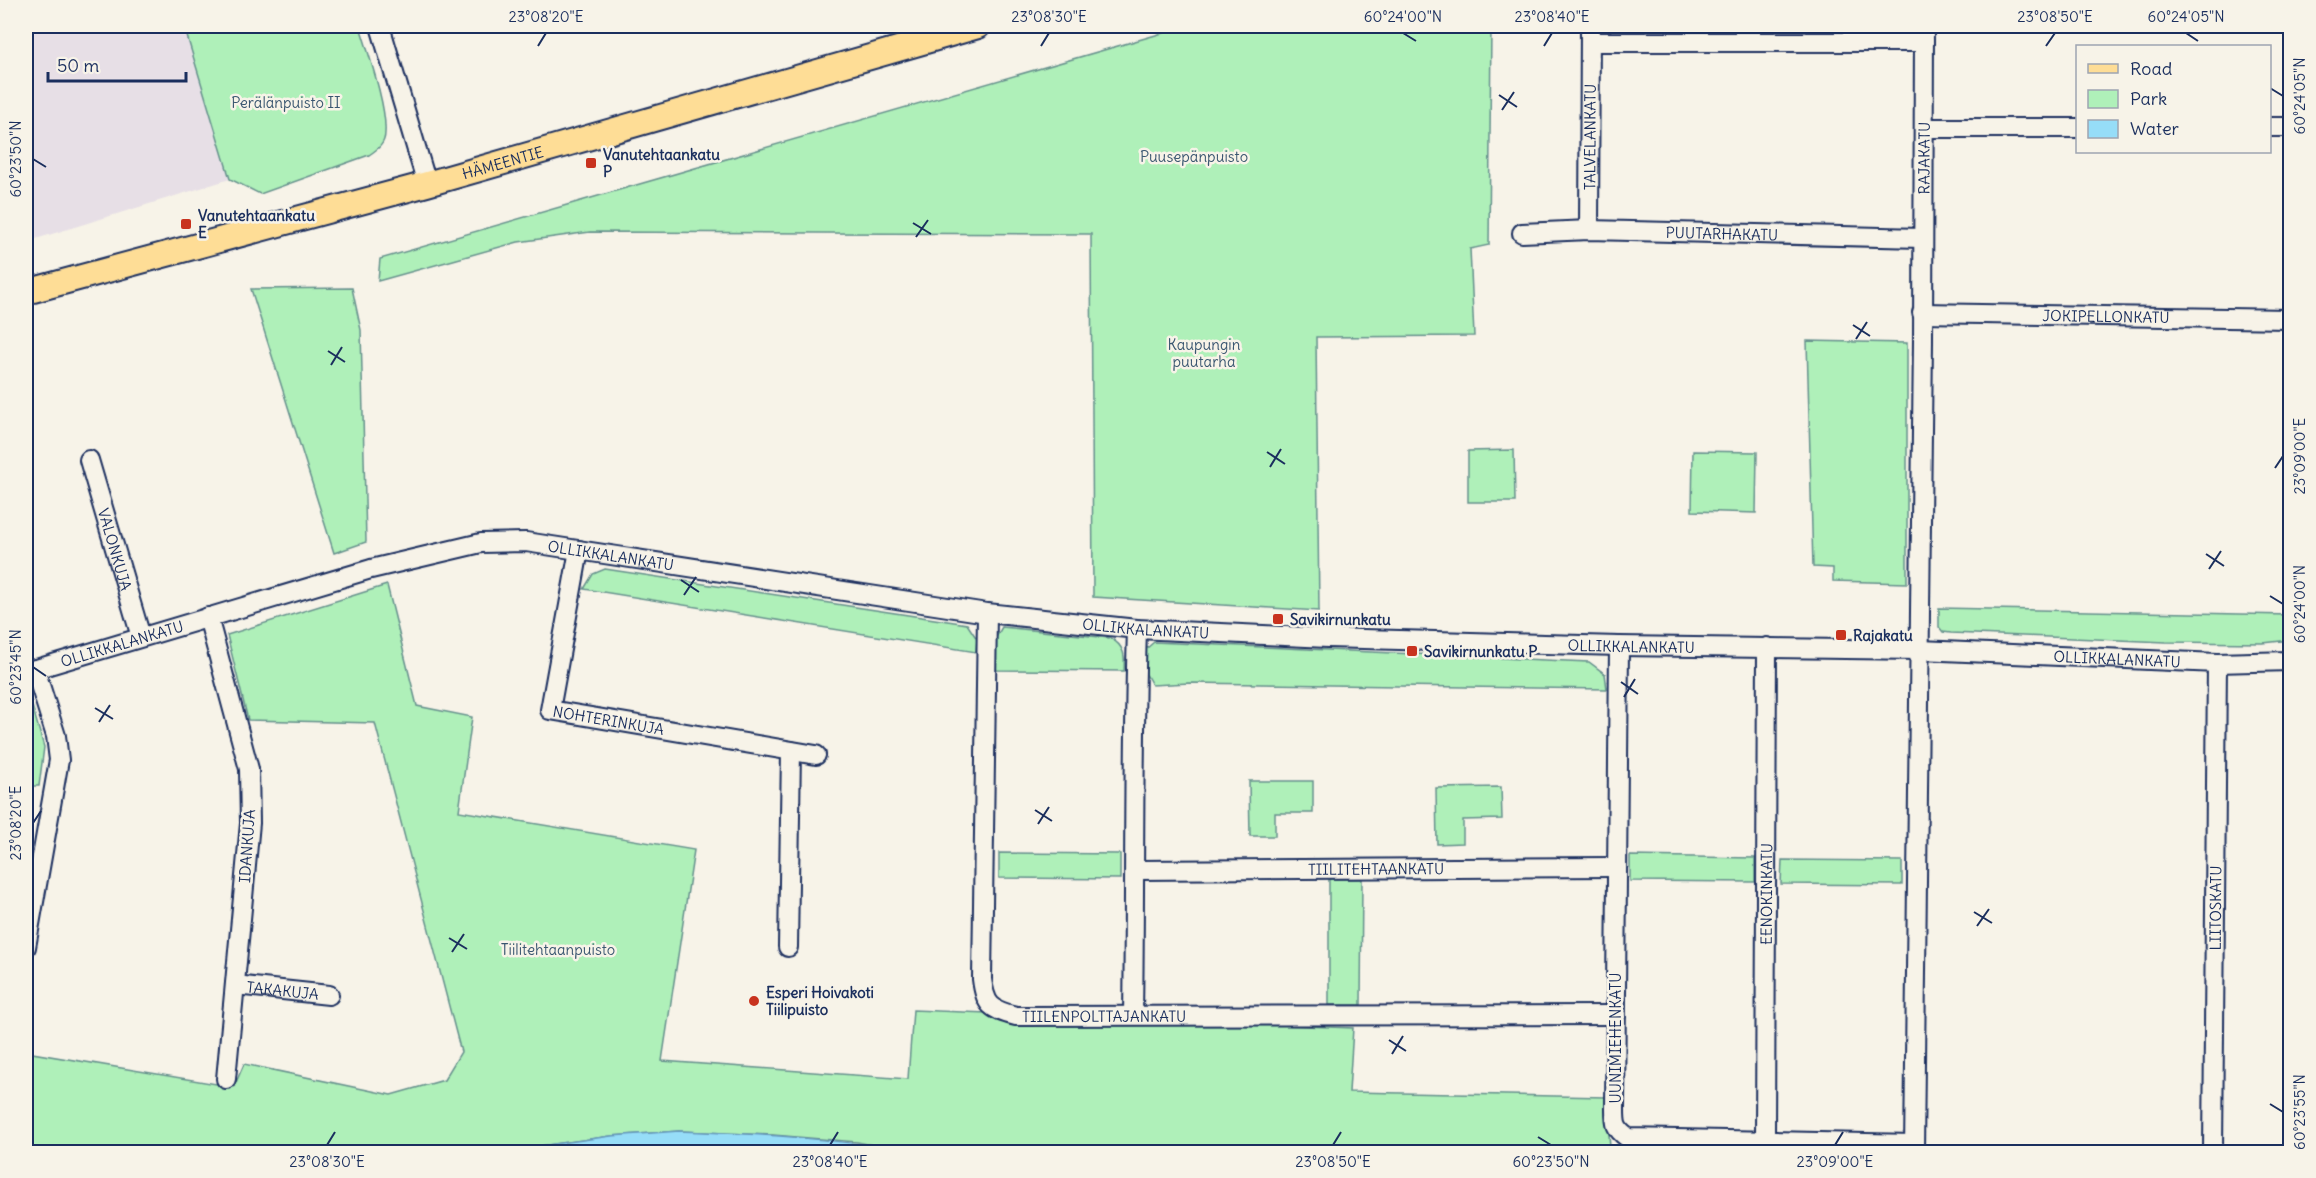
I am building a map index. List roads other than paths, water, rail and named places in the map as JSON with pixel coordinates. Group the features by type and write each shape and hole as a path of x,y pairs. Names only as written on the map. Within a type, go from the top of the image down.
{"main road":[{"name":"HÄMEENTIE","path":"26,292 427,184 978,26"}],"street":[{"path":"380,26 427,184"},
{"name":"TALVELANKATU","path":"1589,230 1590,34 1924,34"},
{"name":"RAJAKATU","path":"1914,1148 1924,34"},
{"path":"2271,127 2290,127"},
{"path":"1924,128 2076,128"},
{"name":"PUUTARHAKATU","path":"1522,233 1589,230 1922,238"},
{"name":"JOKIPELLONKATU","path":"1922,313 2290,319"},
{"name":"VALONKUJA","path":"89,460 141,637"},
{"name":"OLLIKKALANKATU","path":"30,670 371,569 481,543 526,542 987,613 1137,628 1328,638 1619,646 1920,650 2217,663 2290,661"},
{"name":"NOHTERINKUJA","path":"579,550 550,710 816,755"},
{"name":"TIILENPOLTTAJANKATU","path":"987,613 983,992 988,1004 999,1012 1016,1016 1616,1015"},
{"name":"IDANKUJA","path":"208,617 249,768 250,823 226,1079"},
{"path":"1133,1015 1136,870 1134,721 1137,628"},
{"name":"UUNIMIEHENKATU","path":"1619,646 1615,1124 1618,1131 1628,1138 1765,1140 1914,1148"},
{"name":"EENOKINKATU","path":"1765,1140 1767,647"},
{"name":"LIITOSKATU","path":"2213,1152 2217,663"},
{"path":"26,947 59,760 56,736 30,670"},
{"path":"788,947 791,751"},
{"name":"TIILITEHTAANKATU","path":"1136,870 1616,867"},
{"name":"TAKAKUJA","path":"235,985 329,995"}],"water":[{"path":"679,1131 795,1137 911,1152 497,1152 611,1136"}],"place":[{"name":"Vanutehtaankatu P","path":"591,163"},
{"name":"Vanutehtaankatu E","path":"186,224"},
{"name":"Savikirnunkatu","path":"1278,619"},
{"name":"Rajakatu","path":"1841,635"},
{"name":"Savikirnunkatu P","path":"1412,651"},
{"name":"Esperi Hoivakoti Tiilipuisto","path":"754,1001"}],"park label":[{"name":"Perälänpuisto II","path":"286,102"},
{"name":"Puusepänpuisto","path":"1194,156"},
{"name":"Kaupungin puutarha","path":"1204,352"},
{"name":"Tiilitehtaanpuisto","path":"558,949"}]}
